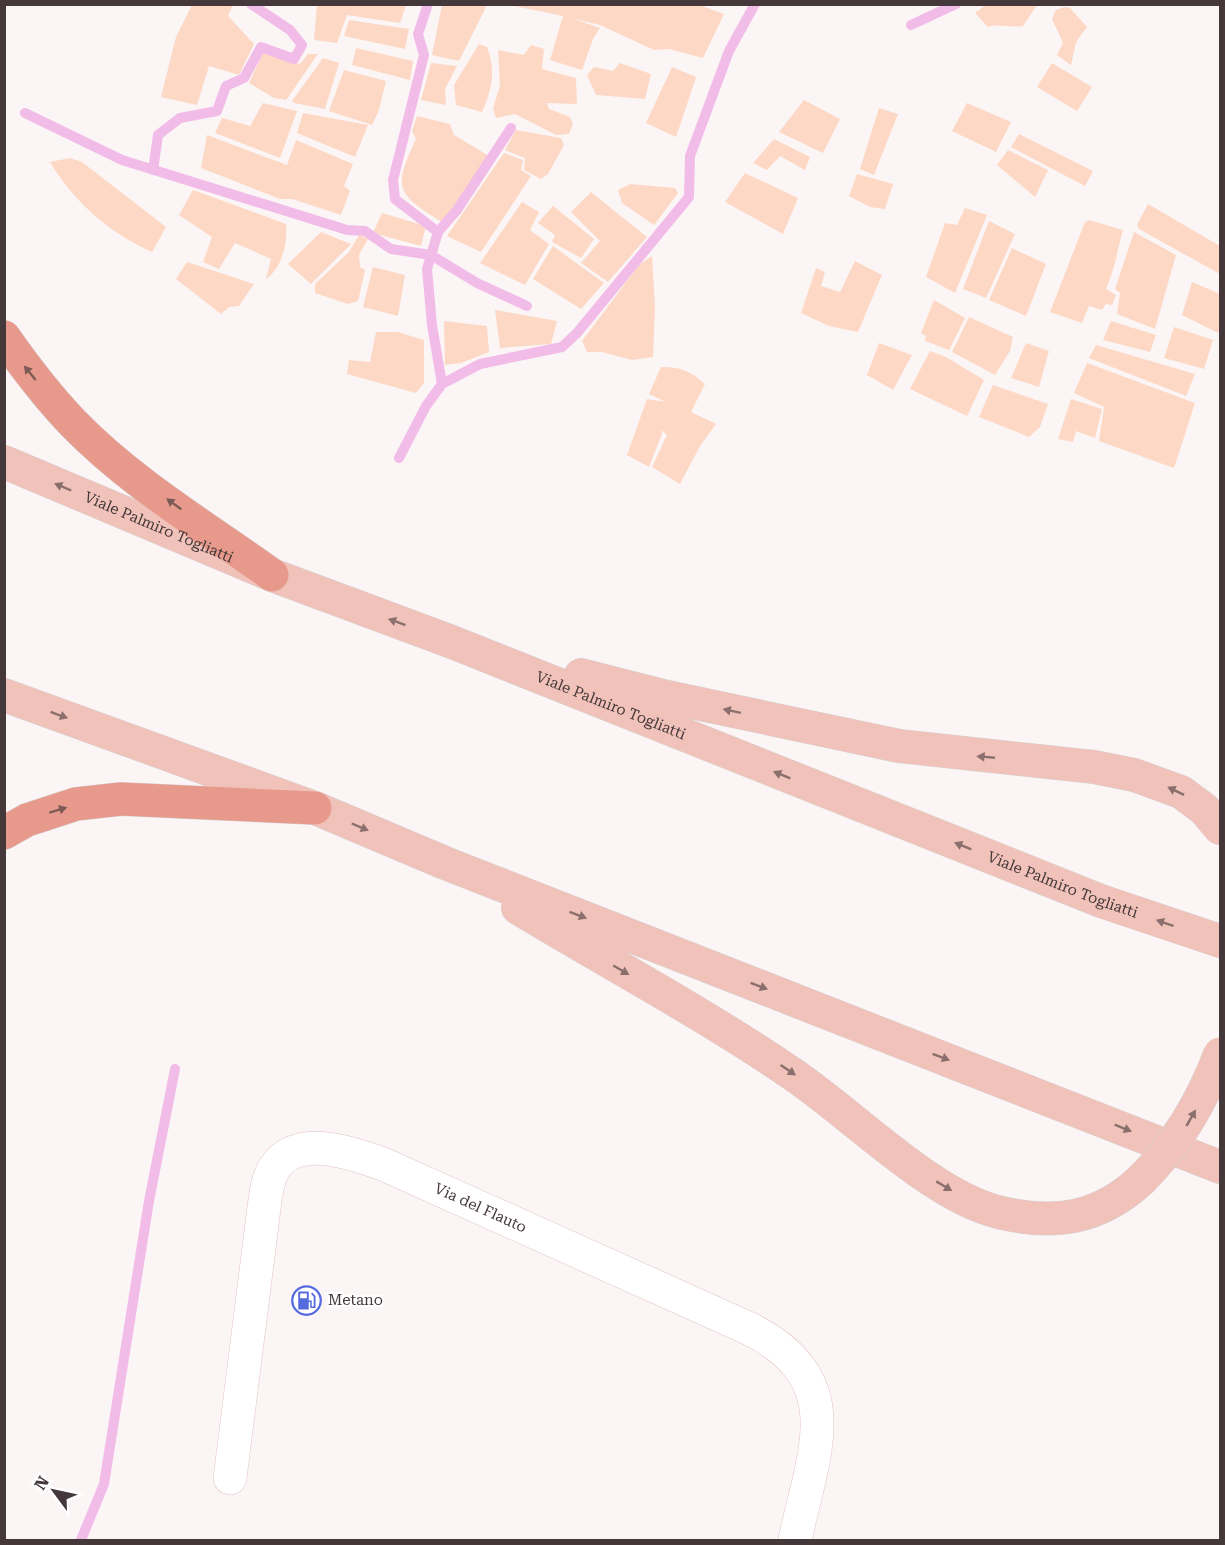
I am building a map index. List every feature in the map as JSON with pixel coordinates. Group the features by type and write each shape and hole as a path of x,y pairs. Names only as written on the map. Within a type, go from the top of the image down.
{"highway":[{"path":"4,337 24,366 73,423 132,474 272,576"},
{"path":"4,833 27,820 76,804 122,800 315,808"}],"main road":[{"name":"Viale Palmiro Togliatti","path":"4,462 272,576 452,642 1101,901 1221,941"},
{"path":"452,642 667,697 869,741 962,755 1094,767 1134,775 1181,792 1203,809 1221,828"},
{"path":"4,695 315,808 445,863 1221,1167"},
{"path":"445,863 758,1051 825,1097 934,1181 966,1200 998,1212 1053,1218 1076,1216 1101,1209 1121,1198 1141,1180 1183,1131 1221,1054"}],"street":[{"name":"Via del Flauto","path":"230,1478 265,1200 271,1175 280,1161 295,1152 336,1150 383,1164 740,1324 765,1337 789,1354 812,1386 819,1421 795,1540"}],"shaded area":[{"path":"317,4 406,5 400,23 347,15 337,43 314,40"},
{"path":"697,4 724,14 703,58 669,49 654,50 600,25 571,18 600,28 593,39 582,70 550,60 563,16 509,5"},
{"path":"987,4 1037,5 1023,26 988,27 975,13"},
{"path":"192,5 233,5 228,16 254,44 239,75 209,66 197,105 161,97 176,37"},
{"path":"442,5 487,5 459,61 432,55"},
{"path":"1064,7 1070,8 1087,27 1076,42 1071,65 1057,55 1063,43 1052,19 1056,10"},
{"path":"349,20 409,29 405,49 344,36"},
{"path":"479,44 487,47 492,72 488,96 482,112 456,105 454,85"},
{"path":"531,45 544,49 542,69 576,78 577,104 547,103 549,109 570,117 573,124 569,134 556,135 515,114 496,118 493,109 500,85 498,50 524,55"},
{"path":"356,48 413,61 410,80 352,65"},
{"path":"263,53 300,64 308,54 318,54 286,100 274,98 249,83"},
{"path":"323,58 339,63 325,109 294,103 292,101"},
{"path":"431,63 457,66 445,89 446,105 421,100"},
{"path":"620,63 651,74 645,99 596,95 587,75 594,67 613,71"},
{"path":"1052,63 1092,87 1077,111 1037,87"},
{"path":"672,67 696,77 676,137 646,123"},
{"path":"344,70 386,81 379,110 372,125 329,111"},
{"path":"804,100 840,119 823,153 779,132"},
{"path":"263,103 297,111 280,158 215,133 222,118 250,126"},
{"path":"967,103 1011,122 996,152 952,131"},
{"path":"879,108 898,114 874,175 860,169"},
{"path":"303,113 368,125 355,157 297,133"},
{"path":"417,116 450,124 454,135 489,156 442,222 416,204 403,189 404,169 416,139 412,131"},
{"path":"516,130 561,138 564,145 548,174 541,179 524,170 525,158 505,150"},
{"path":"1019,134 1093,171 1085,186 1011,147"},
{"path":"207,135 287,165 296,140 353,164 344,186 350,191 341,215 292,199 280,199 201,168"},
{"path":"774,139 810,157 805,170 780,156 767,170 753,163"},
{"path":"1008,150 1048,170 1035,197 997,165"},
{"path":"504,153 523,160 521,170 531,176 481,252 447,236"},
{"path":"70,158 82,162 166,227 152,252 121,236 81,203 50,162"},
{"path":"745,173 798,198 783,234 725,202"},
{"path":"857,174 893,184 885,209 870,207 849,196"},
{"path":"630,184 675,188 678,193 654,225 622,203 618,190"},
{"path":"193,190 286,224 283,255 272,274 266,279 271,259 235,243 219,269 203,262 212,237 179,215"},
{"path":"591,192 647,237 608,282 581,263 600,241 571,212"},
{"path":"522,202 539,212 530,230 549,244 525,285 480,263"},
{"path":"1148,204 1220,246 1220,274 1139,229 1137,225"},
{"path":"553,206 594,239 581,258 552,242 555,235 538,223"},
{"path":"965,208 987,215 955,293 926,277 945,223 957,225"},
{"path":"382,213 426,226 421,246 373,233"},
{"path":"1089,220 1123,230 1106,289 1116,295 1112,305 1106,304 1102,310 1089,306 1082,323 1050,312 1085,222"},
{"path":"989,221 1015,234 986,298 963,289"},
{"path":"321,232 351,244 311,284 288,264"},
{"path":"1134,232 1176,255 1155,329 1117,314 1120,293 1115,289"},
{"path":"359,235 368,239 359,255 360,267 365,270 358,301 348,304 315,293 315,284 349,252"},
{"path":"553,246 604,283 581,309 533,279"},
{"path":"1012,248 1046,264 1026,316 989,300"},
{"path":"652,256 655,308 653,357 632,360 602,352 587,352 582,341 639,265"},
{"path":"855,261 882,275 858,332 829,326 801,313 816,268 825,272 821,286 840,292"},
{"path":"187,262 254,284 239,306 229,307 221,314 176,279"},
{"path":"373,267 405,275 398,316 363,307"},
{"path":"1192,282 1220,294 1218,333 1182,315"},
{"path":"934,300 965,318 949,350 925,341 926,336 921,333"},
{"path":"495,310 557,321 551,344 500,348"},
{"path":"969,317 1013,337 1010,351 995,375 952,352"},
{"path":"444,321 487,326 489,352 461,363 445,365"},
{"path":"1111,321 1156,335 1150,352 1103,340"},
{"path":"1174,327 1213,340 1204,369 1164,358"},
{"path":"376,332 398,332 424,340 424,383 416,393 347,374 349,360 370,362"},
{"path":"879,343 912,355 893,390 867,375"},
{"path":"1026,343 1049,351 1039,387 1011,378"},
{"path":"1096,345 1195,374 1186,396 1089,358"},
{"path":"930,351 946,357 984,380 967,416 910,389"},
{"path":"1087,363 1195,403 1174,468 1099,441 1104,407 1074,393"},
{"path":"661,367 685,371 705,384 691,412 716,424 700,446 680,484 652,467 667,435 661,430 662,434 649,467 627,455 647,399 666,402 649,394"},
{"path":"993,385 1048,404 1040,427 1029,437 979,417"},
{"path":"1071,399 1102,409 1095,438 1076,431 1073,442 1058,439"}],"waterway":[{"path":"153,170 158,135 180,118 217,111 226,86 244,78 261,47 294,59 302,45 290,30 251,4"},
{"path":"428,4 418,34 424,55 393,180 395,199 438,232 427,269 432,325 442,384"},
{"path":"399,458 426,406 442,384 480,364 562,347 577,333 689,197 690,156 729,51 755,4"},
{"path":"911,25 956,4"},
{"path":"25,113 122,160 347,230 365,231 391,249 431,255 477,283 527,306"},
{"path":"438,232 457,210 511,128"},
{"path":"81,1540 104,1484 149,1201 175,1069"}],"place":[{"name":"Metano","path":"307,1300"}]}
